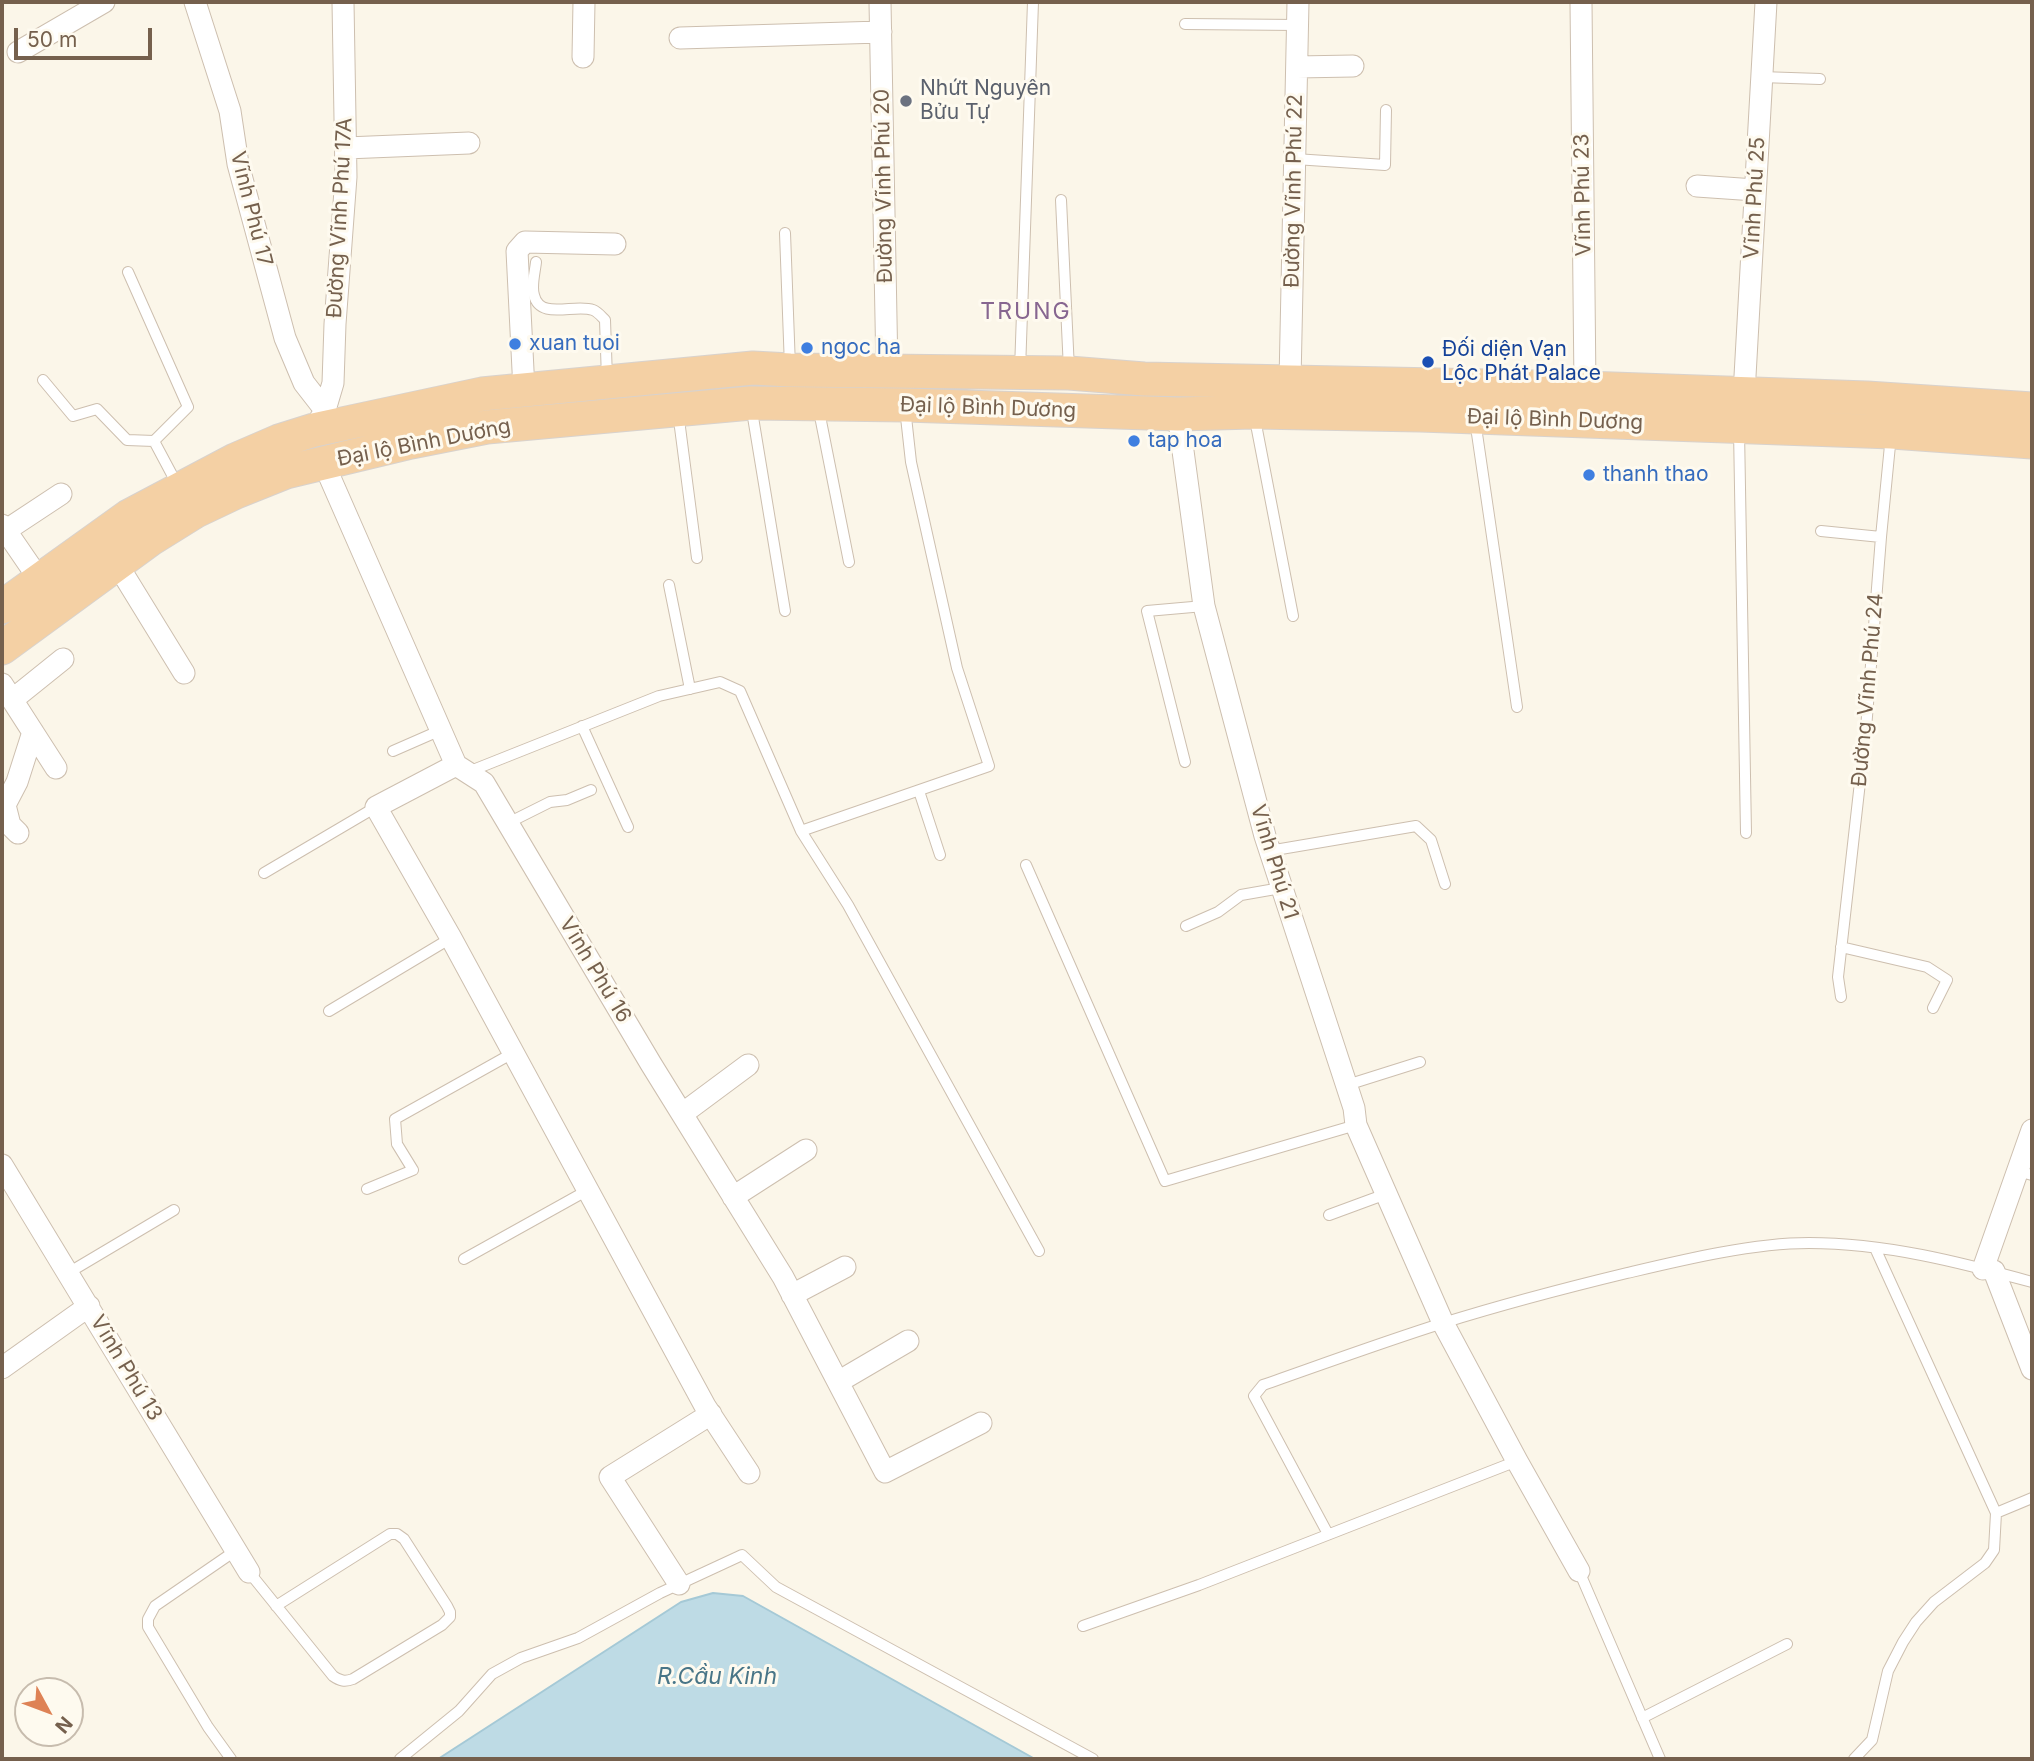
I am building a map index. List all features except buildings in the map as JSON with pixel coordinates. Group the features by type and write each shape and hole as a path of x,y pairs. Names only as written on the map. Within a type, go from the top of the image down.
{"highway":[{"name":"Đại lộ Bình Dương","path":"2,607 129,516 235,460 279,442 319,420 482,394 753,368 1069,373 1175,379 1585,388 1867,398 2032,409"},
{"path":"1175,379 1178,414"},
{"name":"Đại lộ Bình Dương","path":"2,649 151,539 216,501 286,472 487,427 751,403 1178,414 1254,412 1475,417 1892,432 2032,442"}],"street":[{"path":"18,52 104,2"},
{"name":"Vĩnh Phú 17","path":"195,2 230,111 238,164 285,338 319,420"},
{"name":"Đường Vĩnh Phú 17A","path":"319,420 333,383 346,177 344,2"},
{"path":"583,57 584,2"},
{"name":"Đường Vĩnh Phú 20","path":"880,2 887,371"},
{"name":"Đường Vĩnh Phú 22","path":"1290,381 1297,2"},
{"name":"Vĩnh Phú 23","path":"1581,2 1585,388"},
{"name":"Vĩnh Phú 25","path":"1744,394 1766,2"},
{"path":"680,38 881,32"},
{"path":"1297,67 1353,66"},
{"path":"346,148 469,143"},
{"path":"1697,186 1755,190"},
{"path":"524,390 517,251 525,242 615,244"},
{"name":"Vĩnh Phú 21","path":"1178,414 1204,606 1269,850 1347,1085 1356,1125 1443,1324 1579,1571"},
{"name":"Vĩnh Phú 16","path":"324,464 441,730 462,768 484,783 792,1295 885,1472 981,1423"},
{"path":"39,579 4,528 61,494"},
{"path":"117,564 184,673"},
{"path":"56,768 7,692 64,659"},
{"path":"18,833 10,825 5,805 17,782 33,732"},
{"path":"462,768 376,807 451,938 711,1414 749,1473"},
{"path":"682,1115 748,1065"},
{"path":"2032,1130 2025,1173 1989,1270 2032,1369"},
{"path":"733,1197 806,1150"},
{"name":"Vĩnh Phú 13","path":"2,1165 249,1572"},
{"path":"792,1295 845,1267"},
{"path":"2,1368 89,1306"},
{"path":"838,1382 908,1341"},
{"path":"679,1584 610,1477 711,1414"}],"lane":[{"path":"1020,373 1033,2"},
{"path":"1185,24 1298,25"},
{"path":"1761,77 1820,79"},
{"path":"1295,159 1385,164 1386,110"},
{"path":"1061,200 1069,373"},
{"path":"785,233 790,370"},
{"path":"536,262 533,294 538,305 545,309 595,310 605,320 607,382"},
{"path":"43,380 73,416 97,409 127,440 154,441 188,407 128,272"},
{"path":"751,403 785,611"},
{"path":"818,404 849,562"},
{"path":"905,405 911,462 957,668 993,778"},
{"path":"678,409 697,558"},
{"path":"1254,412 1293,615"},
{"path":"1475,417 1517,707"},
{"path":"1739,428 1746,833"},
{"name":"Đường Vĩnh Phú 24","path":"1841,997 1838,977 1866,729 1892,432"},
{"path":"154,441 180,489"},
{"path":"1821,531 1881,537"},
{"path":"669,585 690,689"},
{"path":"1185,762 1147,611 1204,606"},
{"path":"462,768 659,696 720,682 740,691 801,831 848,905 1039,1251"},
{"path":"582,726 628,827"},
{"path":"393,751 441,730"},
{"path":"801,831 989,766"},
{"path":"508,823 550,802 568,800 591,790"},
{"path":"919,791 940,855"},
{"path":"264,873 376,807"},
{"path":"1269,850 1416,826 1431,840 1445,884"},
{"path":"1026,865 1165,1181 1356,1125"},
{"path":"1186,926 1218,912 1241,895 1281,888"},
{"path":"329,1011 451,938"},
{"path":"1841,947 1927,967 1947,980 1933,1008"},
{"path":"367,1189 413,1170 397,1144 395,1119 513,1053"},
{"path":"1347,1085 1420,1062"},
{"path":"464,1259 587,1190"},
{"path":"1329,1215 1386,1194"},
{"path":"68,1273 174,1210"},
{"path":"1328,1534 1254,1396 1263,1385 1443,1324 1556,1291 1669,1263 1756,1247 1807,1243 1875,1248 1927,1256 2032,1282"},
{"path":"1854,1759 1872,1740 1888,1671 1909,1632 1934,1602 1985,1563 1994,1550 1996,1513 1875,1248"},
{"path":"1083,1626 1199,1585 1517,1461"},
{"path":"1996,1513 2032,1498"},
{"path":"249,1572 276,1606 333,1676 339,1681 346,1681 430,1632 450,1617 450,1612 404,1539 397,1534 390,1534 276,1606"},
{"path":"231,1759 157,1644 148,1627 148,1619 155,1606 235,1551"},
{"path":"400,1759 459,1712 492,1674 521,1658 578,1639 679,1584 742,1555 776,1587 1093,1759"},
{"path":"1579,1571 1660,1759"},
{"path":"1643,1718 1787,1644"}],"water":[{"name":"R.Cầu Kinh","path":"713,1593 743,1596 1035,1759 438,1759 681,1602"}],"place":[{"name":"Nhứt Nguyên Bửu Tự","path":"906,101"},
{"name":"xuan tuoi","path":"515,344"},
{"name":"ngoc ha","path":"807,348"},
{"name":"Đối diện Vạn Lộc Phát Palace","path":"1428,362"},
{"name":"tap hoa","path":"1134,441"},
{"name":"thanh thao","path":"1589,475"}],"district":[{"name":"TRUNG","path":"1026,312"}]}
